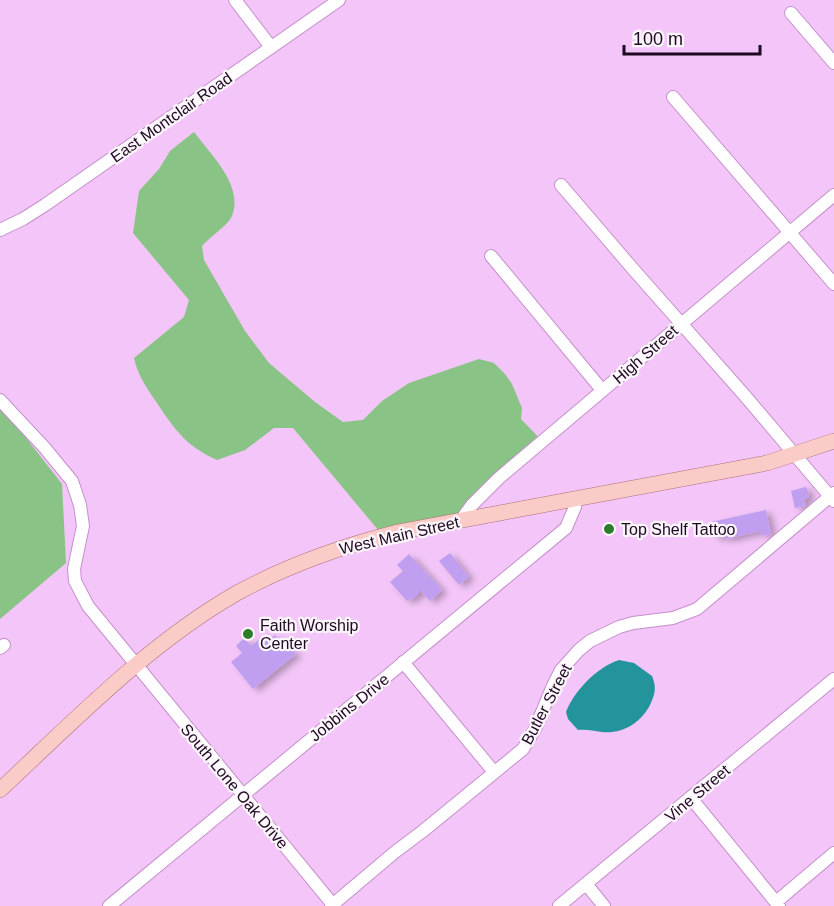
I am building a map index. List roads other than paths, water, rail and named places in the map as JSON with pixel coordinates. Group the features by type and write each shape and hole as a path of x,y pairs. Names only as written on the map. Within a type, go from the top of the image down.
{"main road":[{"name":"West Main Street","path":"0,790 135,665 182,629 237,593 286,569 341,547 373,538 767,463 834,441"}],"street":[{"path":"234,0 271,47"},
{"name":"East Montclair Road","path":"0,230 45,205 339,0"},
{"path":"791,13 834,63"},
{"path":"673,97 834,284"},
{"path":"561,185 833,497"},
{"name":"High Street","path":"461,520 472,505 499,478 834,195"},
{"path":"491,256 602,390"},
{"name":"South Lone Oak Drive","path":"0,400 72,481 80,505 82,526 74,569 75,581 88,606 333,906"},
{"name":"Butler Street","path":"333,906 523,749 529,742 561,670 590,641 619,627 673,618 697,609 833,497"},
{"name":"Jobbins Drive","path":"109,906 566,528 576,499"},
{"path":"403,662 494,772"},
{"name":"Vine Street","path":"559,906 834,679"},
{"path":"691,798 778,904 834,853"},
{"path":"586,884 604,906"}],"place":[{"name":"Top Shelf Tattoo","path":"609,529"},
{"name":"Faith Worship Center","path":"248,634"}]}
